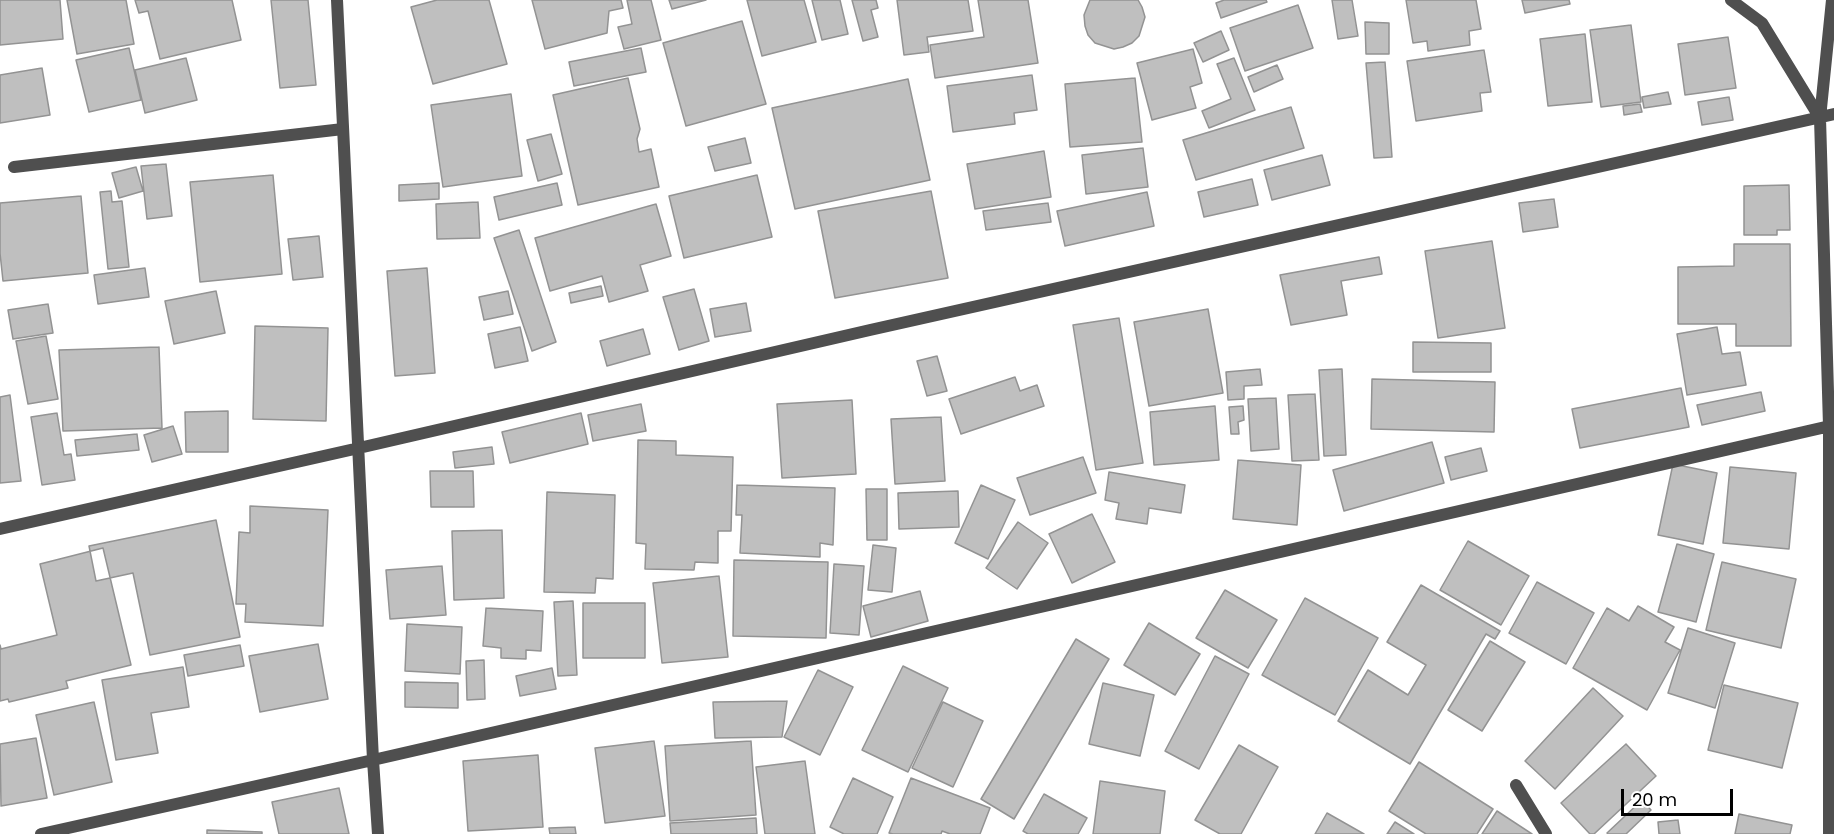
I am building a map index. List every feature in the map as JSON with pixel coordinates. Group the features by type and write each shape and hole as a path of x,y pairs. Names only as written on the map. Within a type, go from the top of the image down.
{"street":[{"path":"337,0 378,834"},
{"path":"1731,0 1762,23 1820,118"},
{"path":"1828,834 1831,425 1820,118 1832,0"},
{"path":"0,529 870,330 1834,114"},
{"path":"14,167 344,129"},
{"path":"41,834 373,760 1831,425"},
{"path":"1516,785 1546,834"}],"building":[{"path":"0,0 60,0 63,39 0,45"},
{"path":"67,0 126,0 134,44 77,54"},
{"path":"135,0 232,0 241,40 160,59 148,11 139,13"},
{"path":"271,0 308,0 316,85 280,88"},
{"path":"437,0 489,0 507,64 433,84 411,7"},
{"path":"532,0 621,0 623,8 609,11 607,33 545,49"},
{"path":"627,0 651,0 661,40 624,49 618,27 632,24"},
{"path":"669,0 706,0 672,9"},
{"path":"747,0 804,0 816,42 762,56"},
{"path":"812,0 840,0 848,34 822,40"},
{"path":"852,0 876,0 878,8 871,10 878,37 863,41"},
{"path":"897,0 968,0 973,31 927,37 929,52 904,55"},
{"path":"978,0 1028,0 1038,63 935,78 930,45 984,37"},
{"path":"1090,0 1138,0 1145,17 1139,36 1132,43 1114,49 1095,43 1088,35 1085,26 1084,15"},
{"path":"1224,0 1266,0 1267,2 1221,18 1216,3"},
{"path":"1332,0 1352,0 1358,36 1338,39"},
{"path":"1406,0 1476,0 1481,29 1469,31 1470,45 1428,51 1427,41 1413,43"},
{"path":"1522,0 1569,0 1570,4 1525,13"},
{"path":"1298,5 1313,48 1245,71 1230,28"},
{"path":"742,21 766,104 686,126 663,43"},
{"path":"1365,22 1389,23 1389,54 1366,54"},
{"path":"1631,25 1641,102 1601,107 1590,30"},
{"path":"1221,31 1229,50 1203,62 1194,43"},
{"path":"1585,34 1592,102 1548,106 1540,39"},
{"path":"1728,37 1736,88 1685,95 1678,44"},
{"path":"129,48 141,100 89,112 76,60"},
{"path":"641,48 646,72 574,86 569,62"},
{"path":"1193,49 1202,83 1190,87 1196,108 1152,120 1137,63"},
{"path":"1484,50 1491,92 1480,93 1482,111 1416,121 1407,61"},
{"path":"186,58 197,100 145,113 135,70"},
{"path":"1234,58 1255,110 1209,128 1202,111 1231,99 1217,64"},
{"path":"1385,62 1392,157 1374,158 1366,63"},
{"path":"1277,65 1283,79 1254,92 1248,77"},
{"path":"42,68 50,115 0,123 0,75"},
{"path":"1032,75 1037,110 1014,113 1015,124 953,132 947,86"},
{"path":"628,78 640,129 637,139 639,152 651,149 659,187 578,205 553,95"},
{"path":"1135,78 1142,142 1070,147 1065,84"},
{"path":"908,79 930,180 795,209 772,108"},
{"path":"1668,92 1671,104 1644,108 1642,97"},
{"path":"511,94 522,176 443,187 431,105"},
{"path":"1729,97 1733,120 1702,125 1698,102"},
{"path":"1640,104 1642,112 1624,115 1623,106"},
{"path":"1291,107 1304,148 1196,180 1183,140"},
{"path":"551,134 562,174 538,181 527,140"},
{"path":"745,138 751,163 715,171 708,147"},
{"path":"1143,148 1148,187 1086,194 1082,155"},
{"path":"1044,151 1051,197 975,209 967,164"},
{"path":"1322,155 1330,185 1272,200 1264,170"},
{"path":"166,164 172,216 147,219 141,166"},
{"path":"136,167 143,191 119,198 112,173"},
{"path":"273,175 282,274 200,282 190,182"},
{"path":"757,175 772,237 684,258 669,196"},
{"path":"1252,179 1258,205 1204,217 1198,192"},
{"path":"439,183 439,199 399,201 399,185"},
{"path":"557,183 562,205 499,220 494,197"},
{"path":"1789,185 1790,230 1777,230 1777,235 1744,235 1744,186"},
{"path":"111,191 112,202 122,201 129,267 108,269 100,192"},
{"path":"931,191 948,278 835,298 818,211"},
{"path":"1147,192 1154,226 1065,246 1057,211"},
{"path":"81,196 88,273 3,281 0,253 0,203"},
{"path":"1554,199 1558,227 1523,232 1519,203"},
{"path":"478,202 480,238 437,239 436,204"},
{"path":"1048,203 1051,222 986,230 983,211"},
{"path":"656,204 671,256 640,265 648,291 609,302 602,276 550,291 535,238"},
{"path":"519,230 556,342 532,351 494,238"},
{"path":"319,236 323,277 293,280 288,239"},
{"path":"1492,241 1505,328 1438,338 1425,251"},
{"path":"1734,244 1790,244 1791,346 1736,346 1736,324 1678,324 1678,267 1734,266"},
{"path":"1379,257 1382,274 1341,281 1347,315 1291,325 1280,275"},
{"path":"145,268 149,297 98,304 94,275"},
{"path":"427,268 435,373 395,376 387,271"},
{"path":"601,286 603,296 571,303 569,293"},
{"path":"694,289 709,341 679,350 663,297"},
{"path":"216,291 225,333 174,344 165,301"},
{"path":"508,291 513,314 484,320 479,297"},
{"path":"746,303 751,331 715,337 710,309"},
{"path":"48,304 53,333 13,339 8,310"},
{"path":"1208,309 1223,393 1149,406 1134,322"},
{"path":"1119,318 1143,463 1096,470 1073,325"},
{"path":"255,326 328,328 326,421 253,419"},
{"path":"520,327 528,361 495,368 488,334"},
{"path":"1717,327 1722,354 1740,352 1746,385 1687,395 1677,334"},
{"path":"643,329 650,354 607,366 600,341"},
{"path":"46,336 58,399 28,404 16,341"},
{"path":"1413,342 1491,343 1491,372 1413,372"},
{"path":"159,347 162,428 63,431 59,350"},
{"path":"937,356 947,391 927,396 917,361"},
{"path":"1260,369 1262,385 1244,386 1244,399 1228,400 1226,372"},
{"path":"1342,369 1346,455 1324,456 1319,370"},
{"path":"1015,377 1020,391 1037,385 1044,406 961,434 949,399"},
{"path":"1372,379 1495,382 1494,432 1371,429"},
{"path":"1681,388 1689,427 1580,448 1572,409"},
{"path":"1761,392 1765,411 1702,425 1697,405"},
{"path":"1315,394 1319,460 1292,461 1288,395"},
{"path":"10,395 21,481 0,483 0,397"},
{"path":"1276,398 1279,449 1251,451 1248,399"},
{"path":"852,400 856,474 782,478 777,404"},
{"path":"641,404 646,431 593,441 588,415"},
{"path":"1215,406 1219,460 1154,465 1150,412"},
{"path":"1243,406 1244,420 1238,422 1239,434 1231,434 1229,407"},
{"path":"228,411 228,452 186,452 185,412"},
{"path":"57,413 64,455 71,454 75,480 42,485 31,417"},
{"path":"581,413 588,444 510,463 502,432"},
{"path":"941,417 945,481 895,484 891,419"},
{"path":"173,426 182,454 152,462 144,435"},
{"path":"137,434 139,450 77,456 75,440"},
{"path":"638,440 676,441 676,455 733,457 731,531 718,531 718,563 695,562 694,570 645,569 646,544 636,543"},
{"path":"1432,442 1444,483 1344,511 1333,470"},
{"path":"492,447 494,464 455,468 453,452"},
{"path":"1481,448 1487,471 1451,480 1445,457"},
{"path":"1083,457 1096,493 1030,515 1017,478"},
{"path":"1238,460 1301,465 1297,525 1233,519"},
{"path":"1673,464 1717,473 1703,544 1658,535"},
{"path":"1730,467 1796,473 1789,549 1723,543"},
{"path":"430,471 473,471 474,507 431,507"},
{"path":"1109,472 1185,485 1181,513 1149,508 1147,524 1116,519 1119,503 1105,500"},
{"path":"737,485 835,488 833,545 820,543 820,557 740,553 742,515 736,515"},
{"path":"981,485 1015,500 988,559 955,543"},
{"path":"866,489 887,489 887,540 867,540"},
{"path":"958,491 959,527 899,529 898,493"},
{"path":"547,492 615,495 613,579 596,578 595,593 544,592"},
{"path":"250,506 328,510 323,626 245,622 246,604 236,604 239,532 250,533"},
{"path":"1092,514 1115,562 1072,583 1049,534"},
{"path":"216,520 240,637 150,655 133,573 96,581 89,546"},
{"path":"1018,522 1048,543 1017,589 986,568"},
{"path":"502,530 504,598 454,600 452,531"},
{"path":"1468,541 1529,576 1501,625 1440,590"},
{"path":"1677,544 1714,554 1696,622 1658,612"},
{"path":"873,545 896,548 892,592 868,590"},
{"path":"103,548 131,665 66,681 68,688 9,702 8,699 0,701 0,645 1,649 57,635 40,564"},
{"path":"734,560 828,562 826,638 733,636"},
{"path":"1722,562 1796,579 1781,648 1706,630"},
{"path":"834,564 864,566 859,635 830,633"},
{"path":"442,566 446,615 390,619 386,570"},
{"path":"719,576 728,657 662,663 653,583"},
{"path":"1537,582 1594,613 1566,664 1509,633"},
{"path":"1421,585 1500,631 1495,639 1486,634 1410,764 1338,721 1368,670 1408,695 1426,665 1387,642"},
{"path":"1225,590 1277,620 1248,668 1196,638"},
{"path":"920,591 928,621 871,637 863,606"},
{"path":"1305,598 1378,638 1335,715 1262,675"},
{"path":"573,601 577,675 558,676 554,602"},
{"path":"583,603 645,603 645,658 583,658"},
{"path":"1638,606 1674,627 1665,642 1680,650 1647,710 1573,668 1607,608 1629,621"},
{"path":"486,608 543,611 541,651 526,650 526,659 501,658 501,648 483,646"},
{"path":"1149,623 1200,654 1175,695 1124,665"},
{"path":"407,624 462,627 460,674 405,671"},
{"path":"1688,628 1735,643 1715,708 1668,693"},
{"path":"1076,639 1109,659 1014,819 981,799"},
{"path":"1490,641 1525,662 1482,731 1448,710"},
{"path":"318,644 328,699 260,712 249,656"},
{"path":"240,645 244,666 188,676 184,655"},
{"path":"1215,656 1249,674 1199,769 1165,751"},
{"path":"484,660 485,699 467,700 466,661"},
{"path":"903,666 948,688 908,772 862,750"},
{"path":"183,667 189,707 151,713 158,753 116,760 102,680"},
{"path":"552,668 556,689 520,696 516,676"},
{"path":"818,670 853,687 820,755 784,737"},
{"path":"405,682 458,683 458,708 405,707"},
{"path":"1103,683 1154,695 1140,756 1089,744"},
{"path":"1724,685 1798,703 1782,768 1708,750"},
{"path":"1593,688 1623,716 1555,789 1525,761"},
{"path":"787,701 782,737 715,738 713,702"},
{"path":"94,702 112,782 54,795 36,715"},
{"path":"943,702 983,721 953,787 912,768"},
{"path":"36,738 47,798 1,806 0,744"},
{"path":"654,741 665,816 605,823 595,748"},
{"path":"751,741 756,815 670,821 665,746"},
{"path":"1626,744 1656,776 1594,834 1590,834 1561,803"},
{"path":"1239,745 1278,767 1241,834 1220,834 1195,820"},
{"path":"538,755 543,827 468,831 463,761"},
{"path":"805,761 815,834 765,834 756,767"},
{"path":"1419,762 1493,809 1477,834 1426,834 1389,811"},
{"path":"853,778 893,797 877,834 844,834 830,827"},
{"path":"911,778 990,808 980,834 950,834 942,831 941,834 889,833"},
{"path":"1100,781 1165,791 1160,834 1093,834"},
{"path":"339,788 349,834 279,834 272,802"},
{"path":"1044,794 1087,818 1078,834 1028,834 1023,831"},
{"path":"1642,800 1651,810 1626,834 1607,833"},
{"path":"1497,811 1532,834 1482,834"},
{"path":"1327,813 1364,834 1315,834"},
{"path":"1739,814 1792,825 1790,834 1735,834"},
{"path":"756,818 757,834 671,834 670,823"},
{"path":"1678,820 1680,834 1659,834 1658,822"},
{"path":"1395,822 1414,834 1387,834"},
{"path":"575,827 576,834 550,834 549,828"},
{"path":"207,830 262,832 262,834 207,834"}]}
